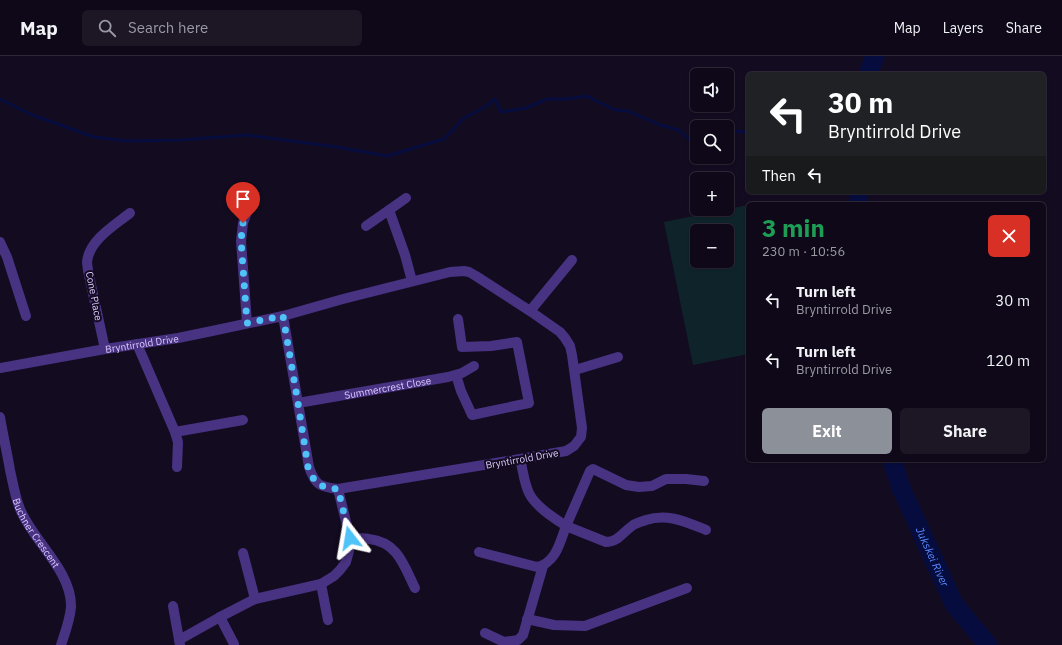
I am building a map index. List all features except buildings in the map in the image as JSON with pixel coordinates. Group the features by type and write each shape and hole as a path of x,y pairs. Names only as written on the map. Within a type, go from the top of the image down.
{"street":[{"path":"366,226 406,198"},
{"path":"247,323 241,240 243,223 250,204"},
{"path":"389,210 405,255 412,281"},
{"name":"Cone Place","path":"105,349 88,271 87,260 96,240 130,213"},
{"path":"0,242 7,257 26,316"},
{"path":"530,311 572,260"},
{"name":"Bryntirrold Drive","path":"0,368 105,349 178,338 283,316 450,272 469,272 530,311 560,332 566,338 570,346 575,370 582,428 581,437 574,446 566,451 338,489 325,488 318,484 312,477 308,467 283,316"},
{"path":"456,375 461,391 472,415 529,403 517,342 491,346 462,347 458,319"},
{"path":"137,344 175,432 178,442 177,467"},
{"path":"575,370 618,357"},
{"name":"Summercrest Close","path":"298,403 448,377 462,373 474,366"},
{"name":"Buchner Crescent","path":"0,417 19,508 25,520 61,572 70,596 70,617 61,645"},
{"path":"175,432 243,420"},
{"path":"520,459 527,487 532,499 566,526 606,542 612,542 632,526 652,518 669,518 706,530"},
{"path":"479,552 537,568 550,561 554,556 590,471 593,469 626,485 639,487 652,486 666,479 704,481"},
{"path":"173,606 179,642 220,617 255,599 321,584 334,576 346,562 350,538 338,489"},
{"path":"350,538 370,539 393,548 399,556 415,588"},
{"path":"243,553 255,599"},
{"path":"485,633 504,642 518,640 523,635 543,566"},
{"path":"321,584 328,620"},
{"path":"528,619 554,625 586,626 688,588"},
{"path":"220,617 234,644"}],"shaded area":[{"path":"746,205 746,354 693,365 664,222 694,216 734,216 734,208"}],"waterway":[{"name":"Jukskei River","path":"869,72 875,56"},
{"path":"0,99 30,114 94,137 127,141 180,140 247,135 337,147 387,156 444,139 464,118 485,107 495,99 501,112 526,108 547,99 567,99 587,96 615,110 628,111 660,125 679,130 690,140"},
{"path":"734,131 746,132"},
{"name":"Jukskei River","path":"858,202 859,194"},
{"name":"Jukskei River","path":"893,462 901,488 954,604 988,645"}],"route":[{"path":"243,223 241,240 247,323 283,316 308,467 312,477 318,484 325,488 338,489 350,538"}]}
